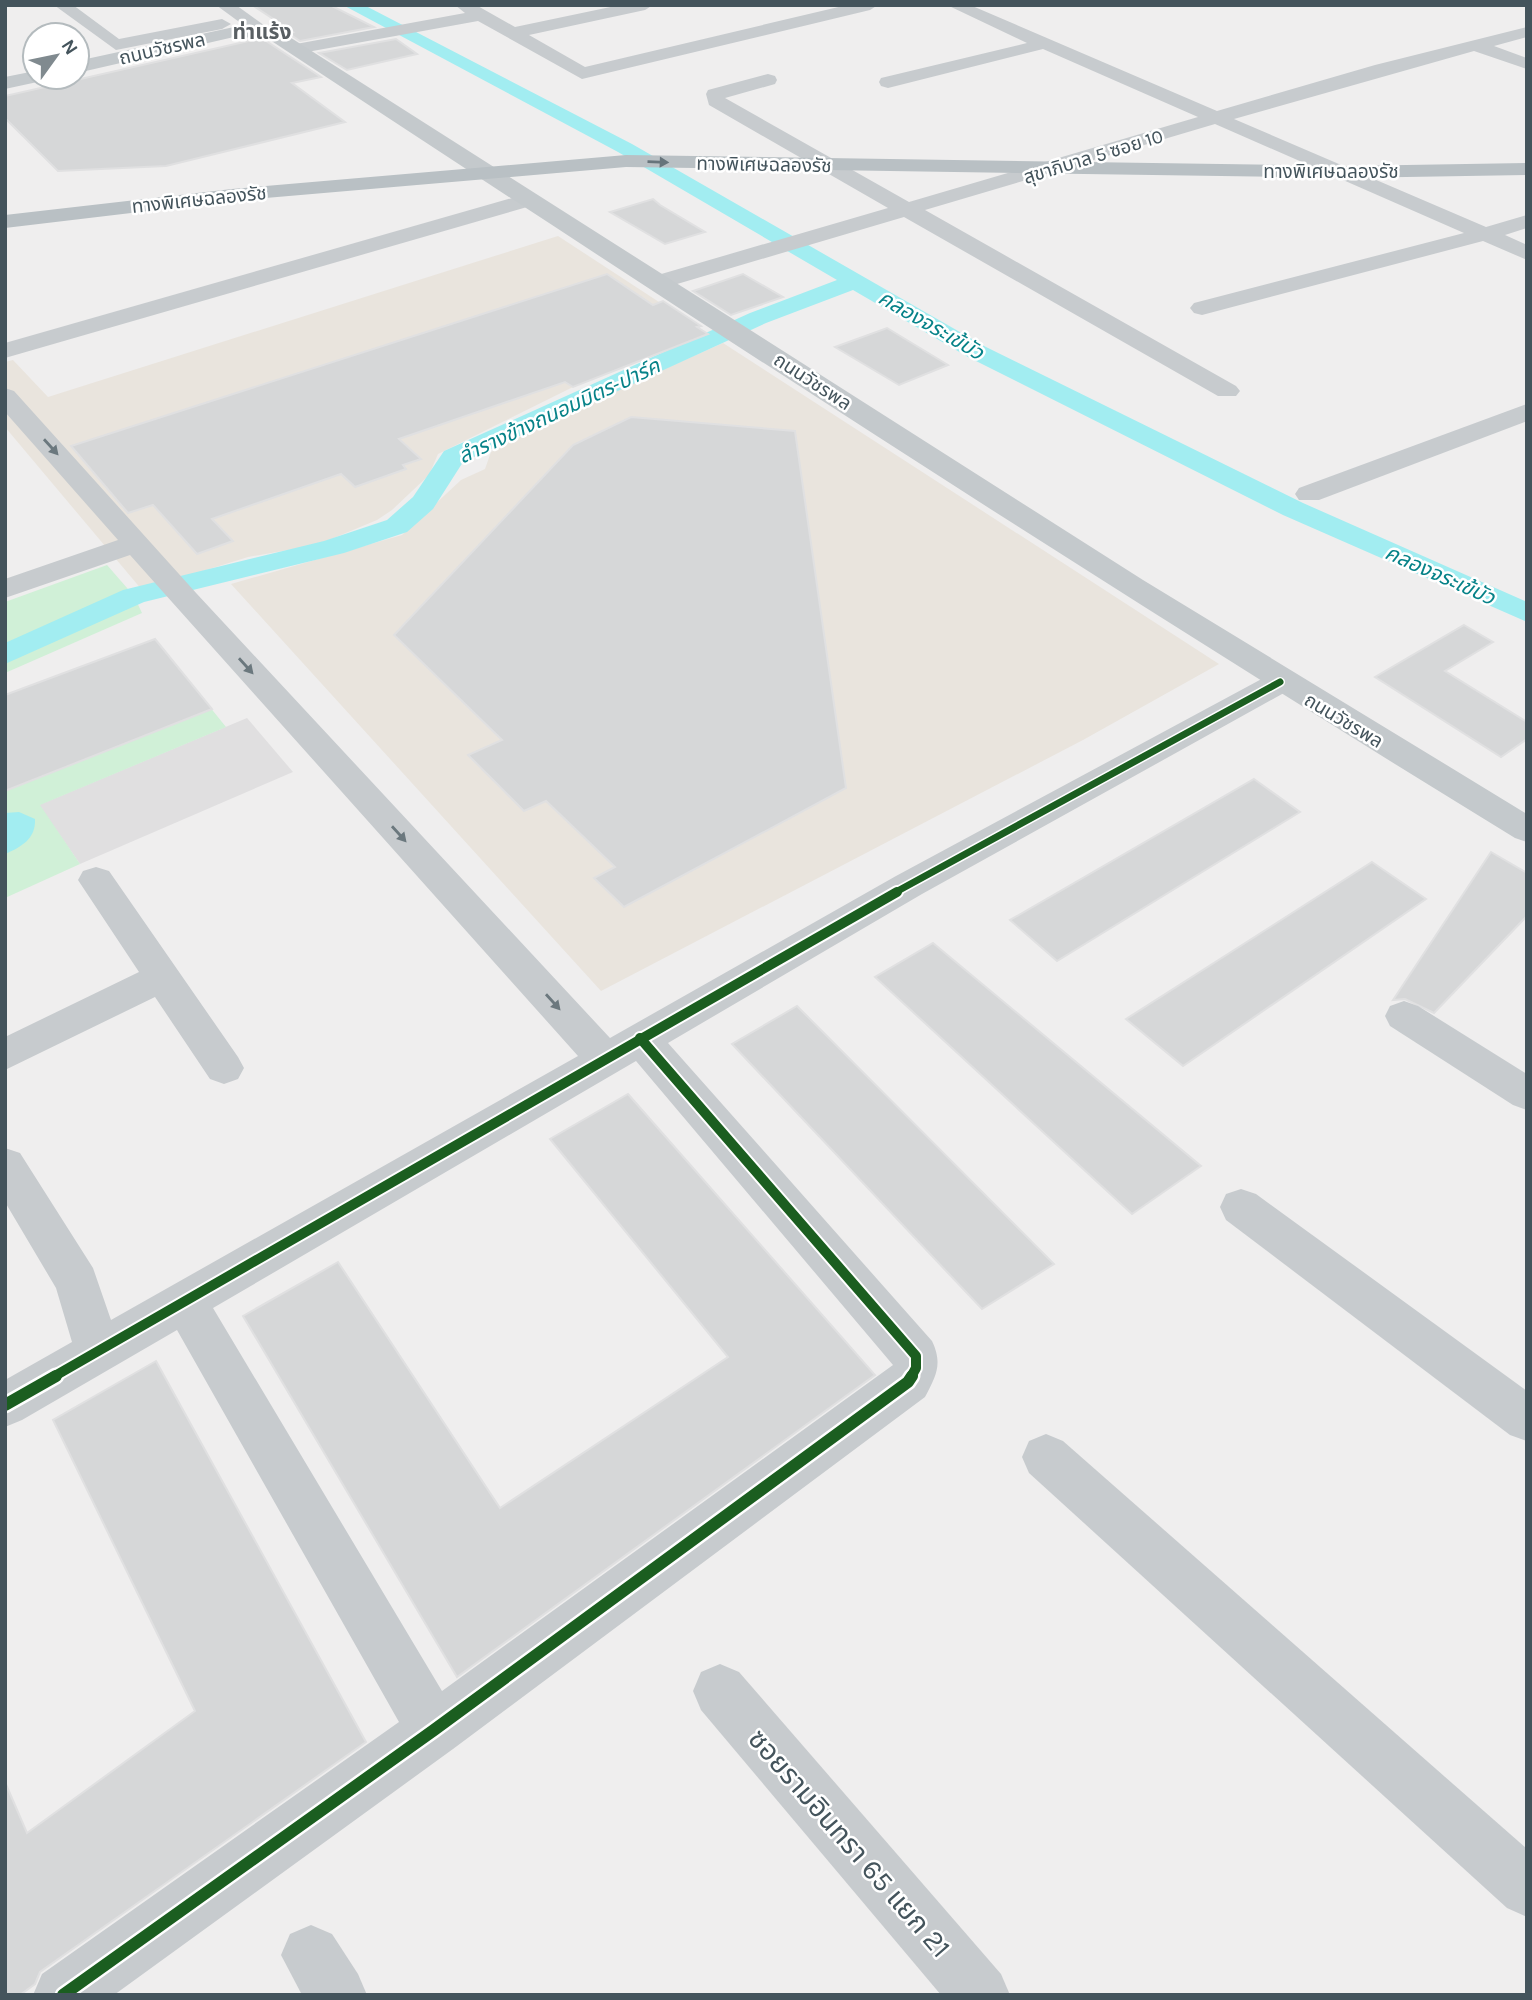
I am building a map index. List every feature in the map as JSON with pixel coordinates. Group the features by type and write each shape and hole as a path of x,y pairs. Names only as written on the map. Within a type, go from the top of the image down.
{"highway":[{"path":"156,183 373,166 546,158 626,162"},
{"name":"ทางพิเศษฉลองรัช","path":"5,222 233,194 626,162 1346,172 1527,169"},
{"name":"ทางพิเศษฉลองรัช","path":"5,236 226,208 417,191 651,179 915,179 1334,185 1527,183"}],"main road":[{"name":"ถนนวัชรพล","path":"91,64 234,32 262,31 296,49 526,200 659,282 1280,682 1527,830"}],"street":[{"path":"224,5 262,31"},
{"path":"463,5 575,71 584,72 870,5"},
{"path":"514,33 645,5"},
{"path":"955,5 1527,253"},
{"path":"68,6 117,46 222,24"},
{"path":"296,49 482,15"},
{"name":"สุขาภิบาล 5 ซอย 10","path":"659,282 1214,119 1475,45 1522,36"},
{"path":"888,82 1043,44"},
{"path":"1475,45 1527,64"},
{"path":"768,80 715,94 716,101 1227,391"},
{"path":"5,351 526,200"},
{"path":"1202,308 1527,221"},
{"path":"5,396 179,592 623,1049 916,1356 916,1368 908,1382 434,1730 63,1995"},
{"path":"1309,494 1527,412"},
{"path":"5,589 137,543"},
{"path":"5,1405 909,885 1280,682"},
{"path":"96,880 224,1068"},
{"path":"5,1055 162,977"},
{"path":"1404,1016 1527,1094"},
{"path":"5,1166 77,1282 98,1352"},
{"path":"1241,1207 1527,1419"},
{"path":"185,1301 434,1730"},
{"path":"1045,1457 1527,1888"},
{"name":"ซอยรามอินทรา 65 แยก 21","path":"720,1691 980,1995"}],"shaded area":[{"path":"558,236 708,334 573,387 438,454 429,475 392,510 377,520 317,545 248,557 142,590 5,427 5,362 13,360 48,397"},
{"path":"723,343 1219,664 1083,740 601,991 231,584 402,535 461,480 485,469 491,452 570,411"},
{"path":"247,718 293,772 80,864 39,805"}],"green space":[{"path":"107,565 134,596 142,613 5,673 5,602"},
{"path":"155,639 226,727 40,805 80,864 5,898 5,695"}],"water":[{"path":"19,812 35,819 33,832 22,845 5,854 5,813"}],"building":[{"path":"252,5 330,5 374,27 300,41 288,33 293,32"},
{"path":"396,39 417,54 347,70 319,53"},
{"path":"253,40 266,41 321,77 292,83 345,122 166,166 58,171 5,118 5,96 27,91 91,91 91,77"},
{"path":"653,199 705,232 665,244 610,212"},
{"path":"607,274 653,305 663,301 701,326 697,327 708,334 573,387 565,382 399,439 421,459 403,465 406,469 355,487 341,474 212,519 233,541 197,554 153,505 128,513 71,446"},
{"path":"743,274 783,297 731,315 693,291"},
{"path":"887,328 948,365 899,385 835,347"},
{"path":"631,417 795,431 846,788 624,907 594,878 615,867 546,801 524,811 468,755 502,740 394,635 573,445"},
{"path":"1464,625 1493,642 1445,671 1527,722 1527,739 1501,757 1375,677"},
{"path":"155,639 212,709 5,791 5,695"},
{"path":"1254,779 1300,812 1057,961 1010,920"},
{"path":"1491,852 1527,873 1527,916 1434,1013 1405,999 1393,1000"},
{"path":"1372,862 1426,899 1183,1066 1126,1019"},
{"path":"933,943 1201,1166 1132,1214 875,977"},
{"path":"797,1006 1054,1264 982,1309 732,1044"},
{"path":"628,1094 875,1375 457,1677 243,1316 338,1262 500,1508 728,1357 550,1139"},
{"path":"156,1361 366,1742 40,1972 35,1984 20,1995 5,1995 5,1782 27,1833 195,1711 53,1420"}],"waterway":[{"name":"คลองจระเข้บัว","path":"351,5 625,148 855,281"},
{"name":"ลำรางข้างถนอมมิตร-ปาร์ค","path":"5,655 134,596 334,547 397,526 423,503 453,457 758,318 855,281"},
{"name":"คลองจระเข้บัว","path":"855,281 977,352 1293,509 1527,613"}],"cycle path":[{"path":"5,1405 909,885 1280,682"},
{"path":"63,1995 434,1730 908,1382 916,1368 916,1356 640,1038"}],"district":[{"name":"ท่าแร้ง","path":"262,32"}]}
